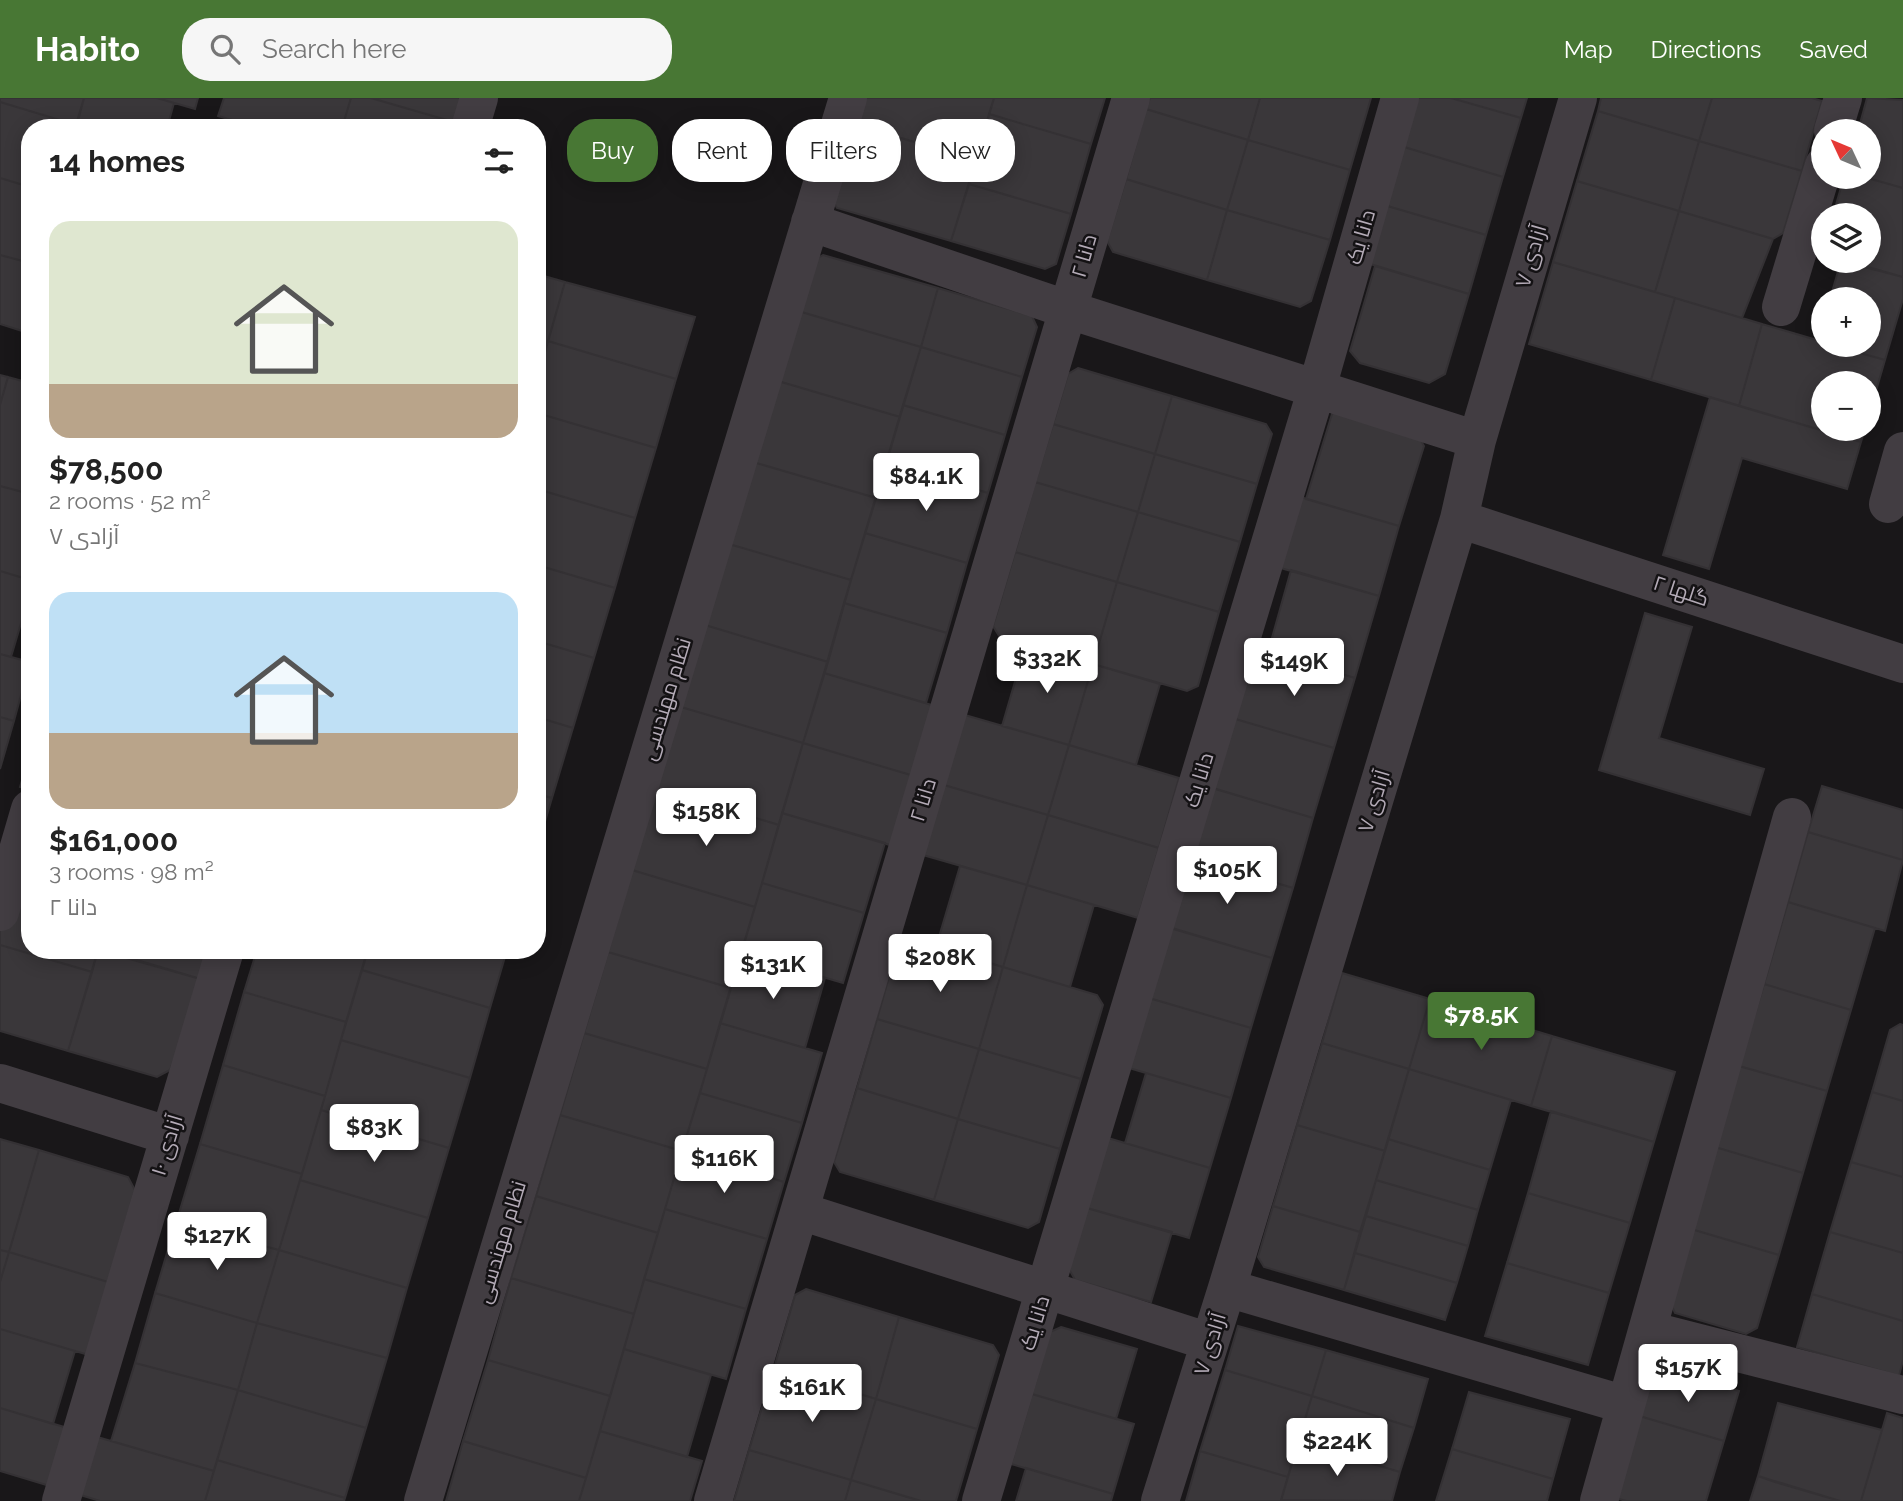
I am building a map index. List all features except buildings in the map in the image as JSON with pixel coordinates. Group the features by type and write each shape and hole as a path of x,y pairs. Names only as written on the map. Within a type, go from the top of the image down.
{"street":[{"path":"472,119 478,98"},
{"name":"نظام مهندسی","path":"423,1501 848,98"},
{"name":"دانا ۲","path":"713,1501 1131,98"},
{"name":"دانا یک","path":"981,1501 1317,388 1400,98"},
{"name":"آزادی ۷","path":"1160,1501 1459,519 1477,440 1578,98"},
{"path":"1837,119 1843,98"},
{"path":"1781,307 1817,189"},
{"path":"810,222 1069,310 1477,440"},
{"path":"1888,504 1903,452"},
{"name":"گلها ۲","path":"1459,519 1903,664"},
{"path":"1599,1501 1792,817"},
{"path":"0,912 21,840"},
{"name":"آزادی ۱۰","path":"61,1501 222,959"},
{"path":"0,1083 170,1136"},
{"path":"800,1211 1210,1342"},
{"path":"1227,1288 1626,1405"},
{"path":"1648,1330 1903,1395"}]}
